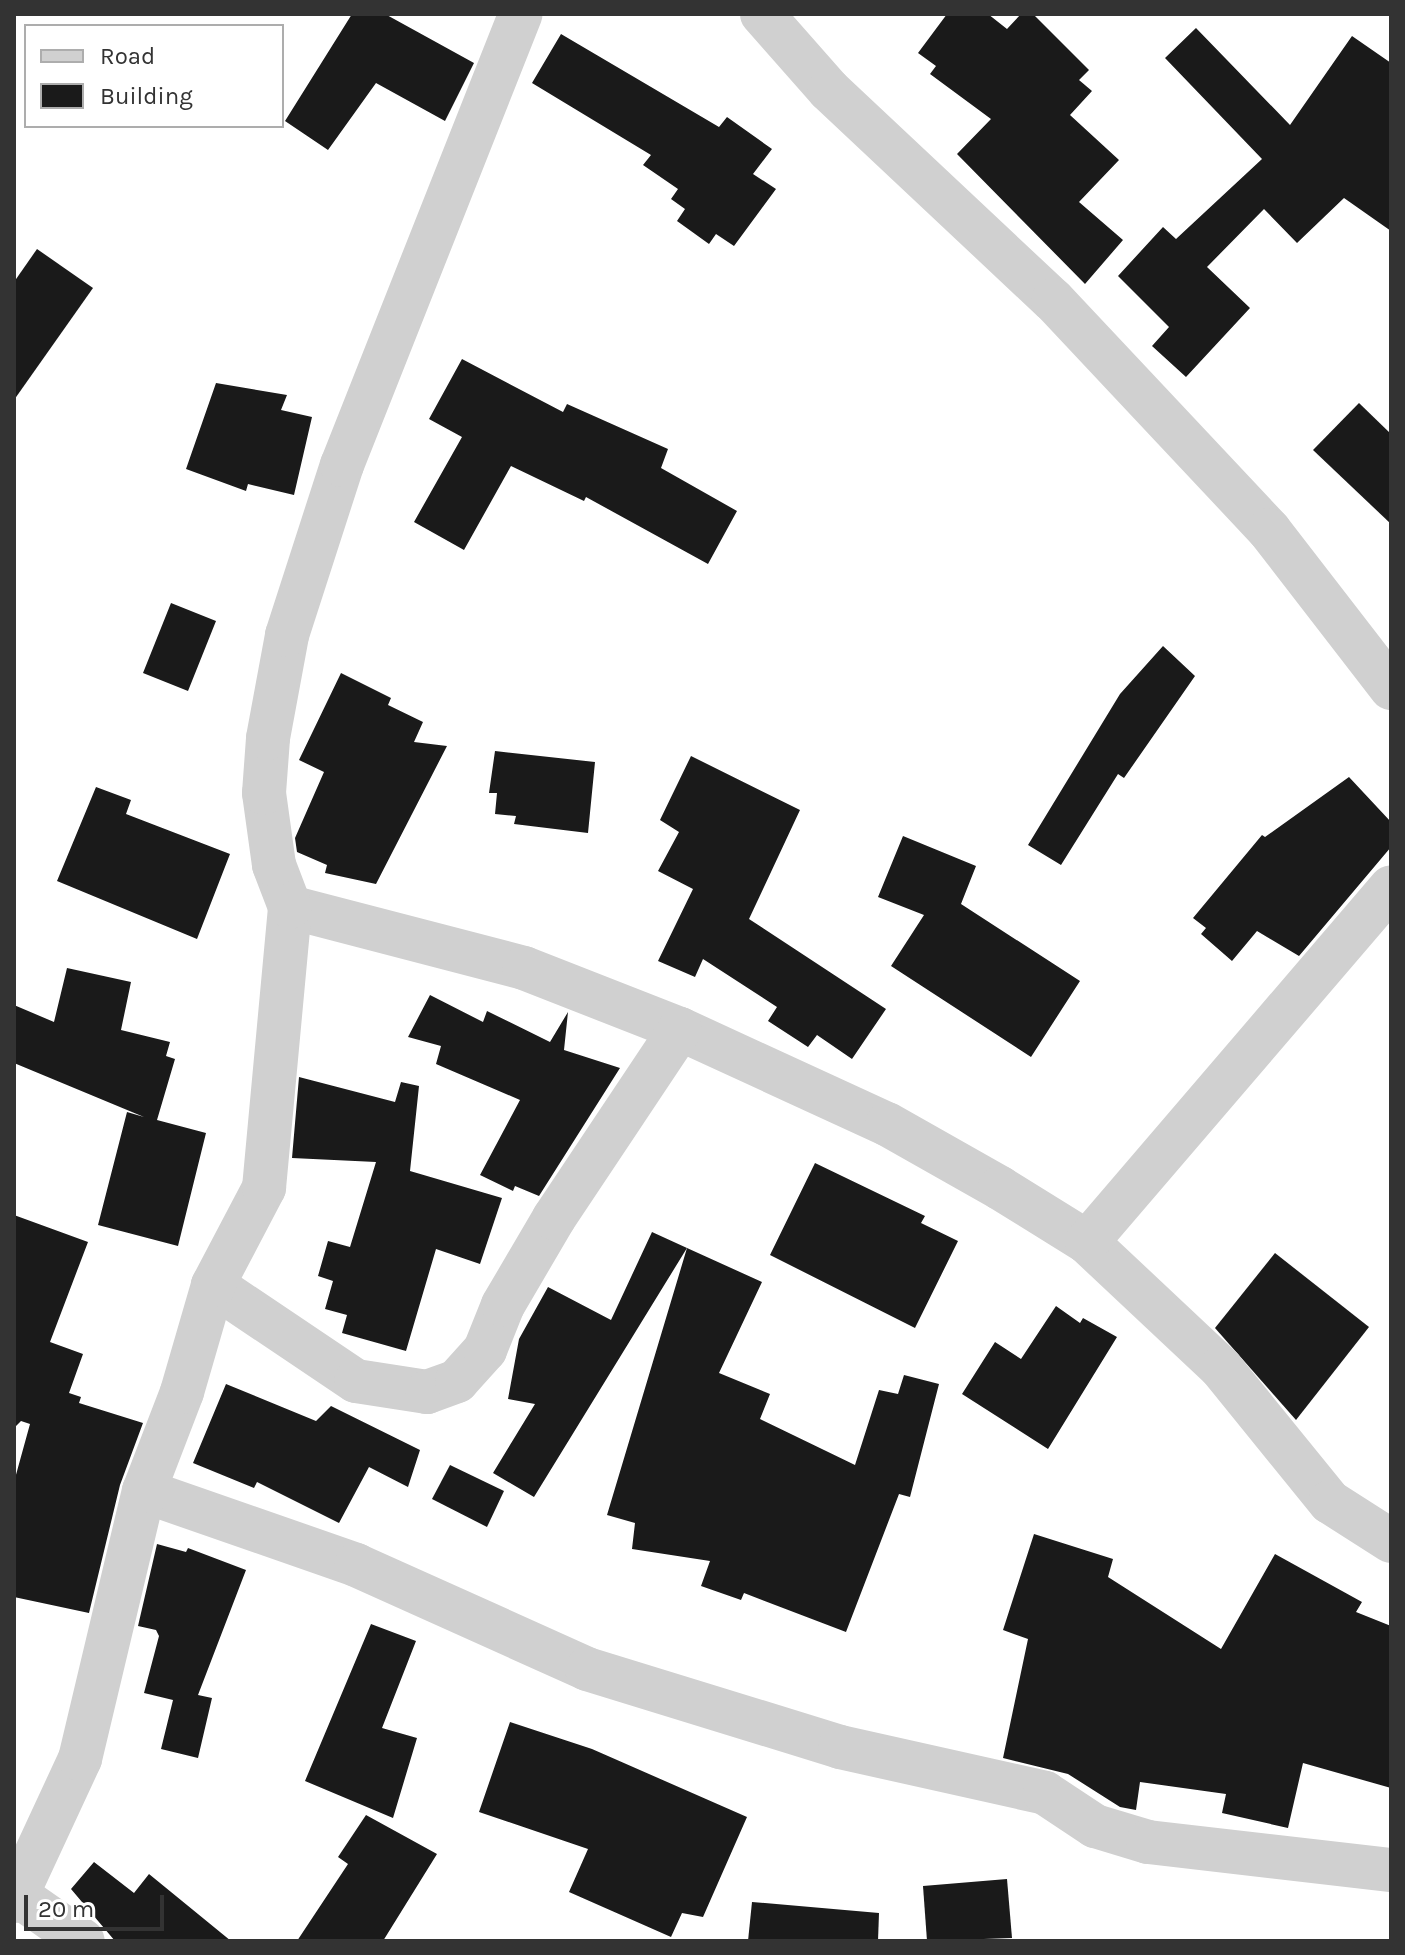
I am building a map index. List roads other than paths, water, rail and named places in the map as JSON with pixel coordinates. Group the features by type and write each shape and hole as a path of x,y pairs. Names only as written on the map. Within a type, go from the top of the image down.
{"street":[{"path":"83,1941 18,1878 80,1759 144,1491 182,1392 213,1285 264,1188 290,907 274,865 264,793 268,738 287,635 342,465 521,14"},
{"path":"762,14 829,90 1053,300 1269,530 1391,688"},
{"path":"1087,1242 1391,887"},
{"path":"290,907 524,968 680,1029 887,1124 1087,1242 1221,1368 1330,1502 1391,1541"},
{"path":"213,1285 356,1381 427,1392 457,1381 485,1350 503,1305 554,1218 680,1029"},
{"path":"144,1491 356,1565 587,1669 840,1747 1045,1793 1095,1826 1148,1842 1391,1870"}]}
